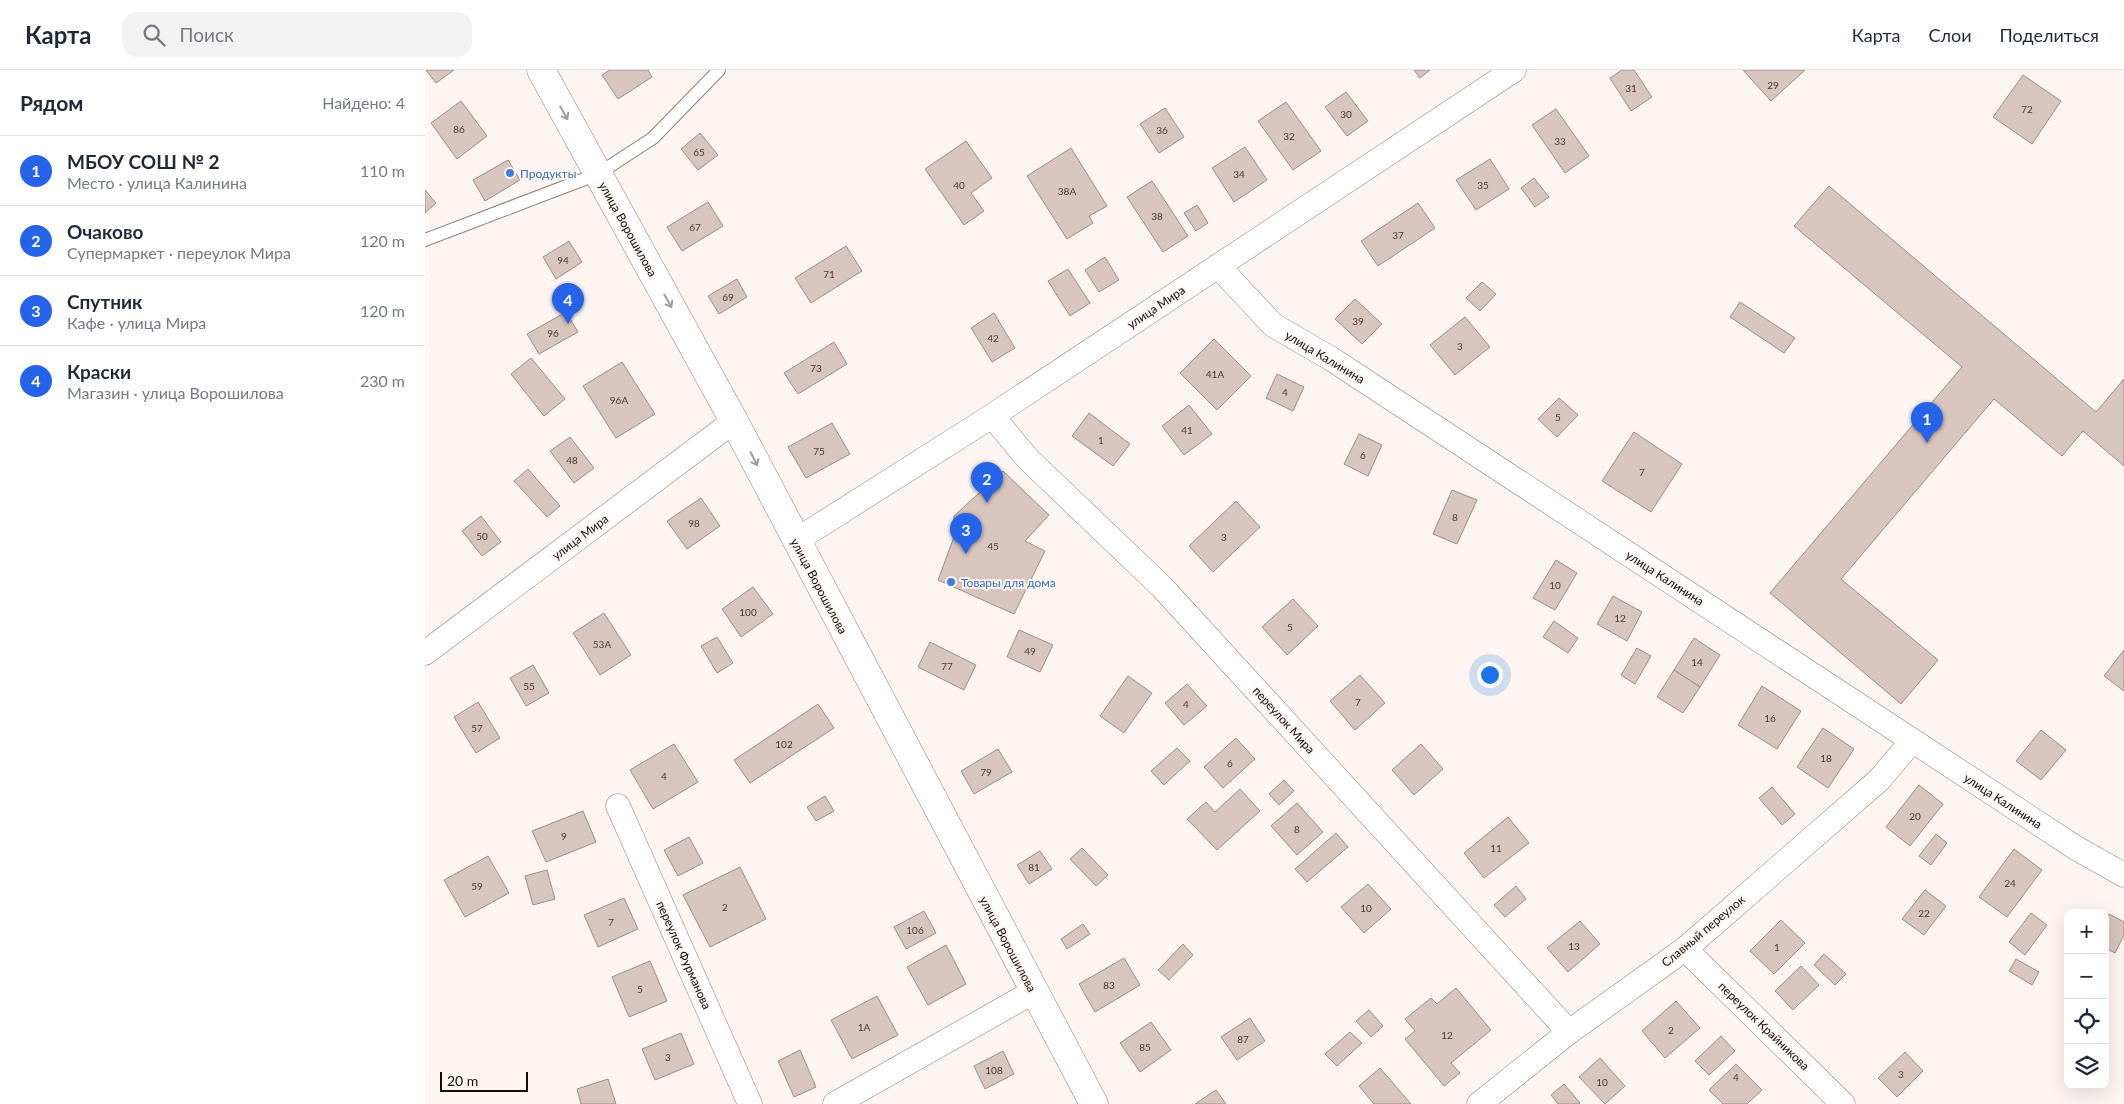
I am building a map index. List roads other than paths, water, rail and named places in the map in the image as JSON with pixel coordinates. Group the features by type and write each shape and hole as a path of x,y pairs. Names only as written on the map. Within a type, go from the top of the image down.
{"main road":[{"name":"улица Ворошилова","path":"541,70 734,421 1033,992 1094,1104"}],"street":[{"name":"улица Мира","path":"795,540 992,416 1513,70"},
{"name":"улица Калинина","path":"1218,266 1273,325 1330,358 2076,848 2124,875"},
{"name":"переулок Мира","path":"992,416 1028,459 1162,587 1569,1032"},
{"name":"улица Мира","path":"425,653 734,421"},
{"name":"Славный переулок","path":"1479,1104 1569,1032 1685,949 1879,780 1912,741"},
{"name":"переулок Фурманова","path":"618,806 750,1104"},
{"name":"переулок Крайникова","path":"1685,949 1843,1104"},
{"path":"835,1104 1033,992"}],"lane":[{"path":"425,240 598,174 653,138 719,70"}],"place":[{"name":"Продукты","path":"510,173"},
{"name":"Краски","path":"568,324"},
{"name":"МБОУ СОШ № 2","path":"1927,443"},
{"name":"Очаково","path":"987,503"},
{"name":"Спутник","path":"966,554"},
{"name":"Товары для дома","path":"951,582"}]}
